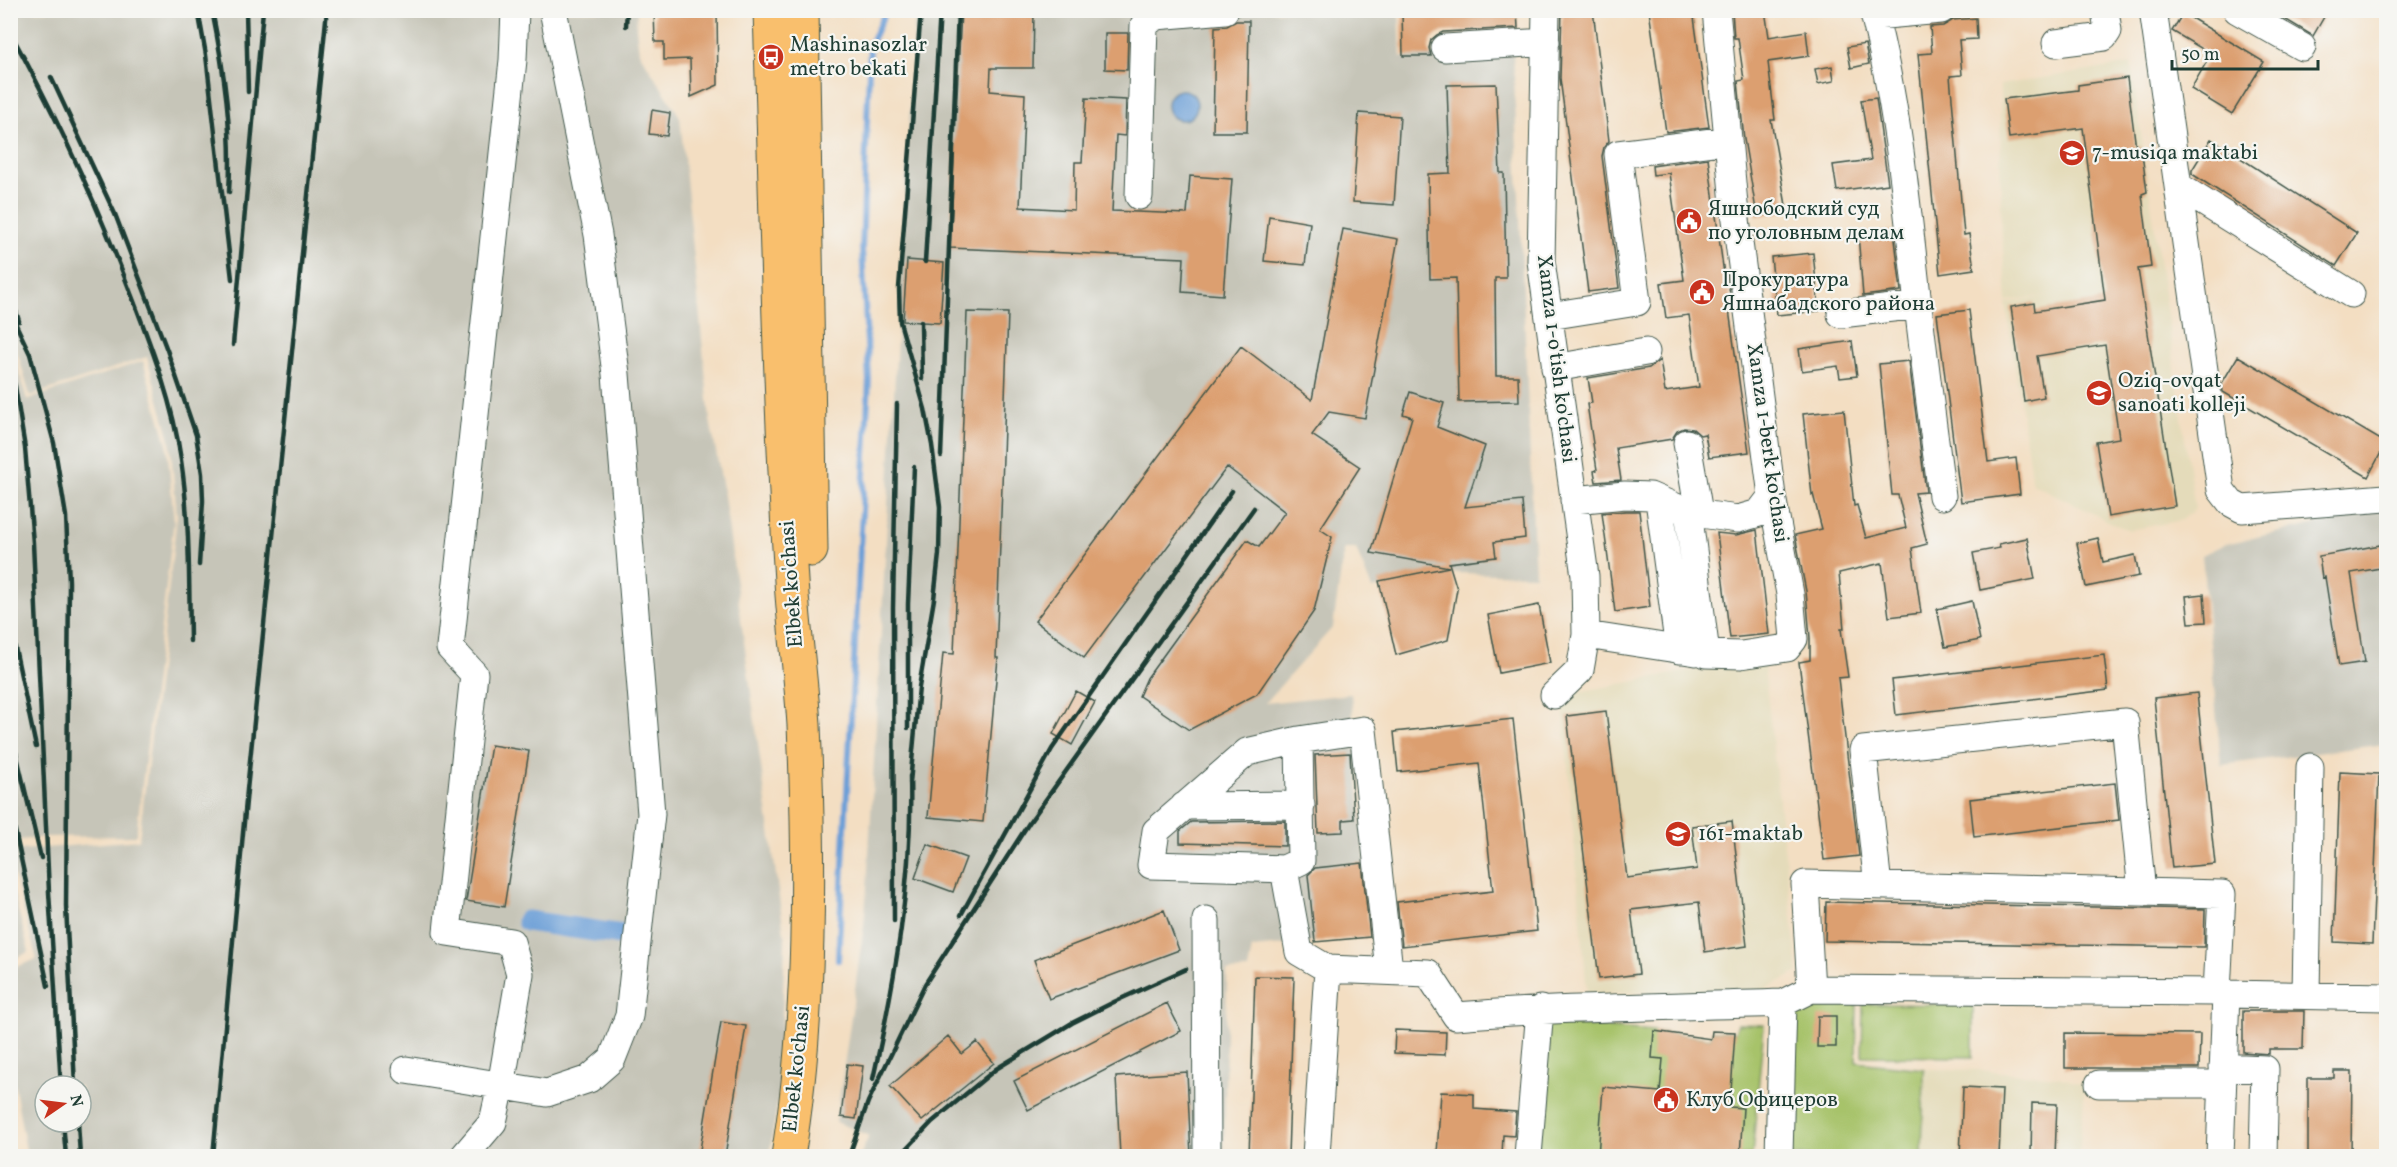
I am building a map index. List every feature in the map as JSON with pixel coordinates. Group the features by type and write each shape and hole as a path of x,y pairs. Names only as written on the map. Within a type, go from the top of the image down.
{"main road":[{"name":"Elbek ko'chasi","path":"770,10 784,456 791,584 804,723 806,845 805,991 788,1156"},
{"name":"Elbek ko'chasi","path":"802,10 808,461 812,579 824,726 826,859 825,993 811,1156"}],"street":[{"path":"464,1156 493,1122 520,974 512,942 447,932 474,674 450,648 513,60 515,10"},
{"path":"406,1070 547,1093 589,1079 612,1059 629,1016 651,814 616,374 598,235 553,10"},
{"path":"1139,196 1144,25 1156,16 1225,10"},
{"name":"Xamza 1-o'tish ko'chasi","path":"1546,10 1541,261 1585,576 1586,635 1580,670 1554,696"},
{"name":"Xamza 1-berk ko'chasi","path":"1586,635 1706,654 1741,655 1787,648 1794,639 1790,594 1772,496 1734,204 1716,10"},
{"path":"1941,10 1874,13 1887,65 1906,190 1942,496"},
{"path":"2056,43 2104,38 2108,31 2105,10"},
{"path":"2153,10 2221,490 2230,503 2242,509 2386,498"},
{"path":"2237,10 2302,47"},
{"path":"1445,48 1546,42"},
{"path":"1549,316 1637,302 1618,154 1728,140"},
{"path":"2178,186 2351,294"},
{"path":"1841,314 1918,305"},
{"path":"1555,368 1646,352"},
{"path":"1687,443 1706,654"},
{"path":"1575,500 1625,495 1650,496 1693,512 1738,519 1759,513 1772,496"},
{"path":"1659,500 1679,650"},
{"path":"1878,886 1863,750 2125,722 2142,892"},
{"path":"1299,740 1301,861 1284,869 1151,865 1156,831 1247,752 1299,740 1363,730 1389,970"},
{"path":"2306,994 2310,767"},
{"path":"1184,806 1301,805"},
{"path":"1284,869 1299,952 1328,969 1428,973 1456,1016 1540,1010 1783,1003 1811,989 2306,994 2386,998"},
{"path":"1811,989 1805,884 2222,894 2223,1076 2220,1156"},
{"path":"1206,920 1207,1156"},
{"path":"1316,1156 1328,969"},
{"path":"1779,1156 1783,1003"},
{"path":"1528,1156 1540,1010"},
{"path":"2099,1084 2223,1076 2265,1069 2263,1156"}],"shaded area":[{"path":"11,11 637,11 636,28 639,52 680,117 710,420 723,488 785,941 779,1093 769,1156 27,1156 11,1066 10,969 37,959 11,864 11,851 139,840 177,516 170,439 147,357 30,396 11,330"},
{"path":"915,11 1399,11 1401,57 1513,54 1535,575 1456,573 1372,589 1356,549 1344,549 1333,627 1265,703 1351,694 1365,863 1308,868 1315,942 1252,948 1248,970 1227,971 1224,1156 860,1156 869,1136 836,1122 864,926 867,888"},
{"path":"2131,64 2195,509 2182,520 2130,530 2032,483 2006,303 2050,295 2007,301 2001,221 2000,85"},
{"path":"10,338 27,400 143,361 167,444 174,520 136,836 46,837 11,841"},
{"path":"2386,509 2386,744 2221,765 2202,555 2225,544"},
{"name":"161-maktab","path":"1763,657 1798,972 1762,991 1587,993 1562,695"},
{"path":"11,883 29,952 10,960"},
{"path":"1924,1069 1978,1070 2058,1077 2085,1085 2079,1156 1922,1156"}],"green space":[{"path":"1811,1000 1857,1001 1856,1062 1924,1069 1922,1156 1789,1156 1795,1012"},
{"path":"1863,1004 1973,1005 1973,1057 1862,1056"},
{"path":"1546,1023 1654,1031 1711,1039 1712,1031 1735,1032 1738,1024 1764,1025 1752,1156 1537,1156"}],"water":[{"path":"1182,90 1193,94 1197,105 1193,116 1182,120 1171,116 1167,105 1171,94"}],"building":[{"path":"654,10 717,10 718,85 691,97 690,59 664,60 664,42 655,42"},
{"path":"961,10 1034,10 1033,68 991,68 990,91 1025,94 1020,207 1074,210 1075,162 1082,162 1086,98 1126,100 1125,136 1116,135 1112,211 1187,214 1190,176 1232,179 1223,295 1182,292 1184,258 950,248"},
{"path":"1402,10 1517,10 1518,28 1443,32 1431,40 1429,48 1431,56 1403,56"},
{"path":"1562,10 1593,10 1609,141 1604,147 1602,156 1619,288 1588,292 1560,78"},
{"path":"1649,10 1693,10 1709,127 1666,132"},
{"path":"1732,10 1765,10 1769,37 1806,31 1809,56 1768,62 1775,120 1771,120 1787,211 1757,216 1744,139 1738,81 1744,80 1738,38 1734,38"},
{"path":"2270,10 2328,10 2313,36"},
{"path":"2183,13 2264,62 2232,114 2191,89 2211,54 2172,31"},
{"path":"1976,18 1977,39 1959,40 1962,75 1950,76 1964,235 1969,234 1974,269 1940,274 1918,54 1932,53 1930,27 1943,26 1953,20"},
{"path":"1236,21 1249,21 1247,132 1213,132 1215,27 1227,26"},
{"path":"1105,33 1128,33 1127,70 1105,69"},
{"path":"1865,44 1869,64 1851,68 1847,47"},
{"path":"1832,66 1834,81 1818,84 1815,69"},
{"path":"2127,78 2136,148 2141,146 2147,192 2142,194 2151,267 2138,269 2175,506 2108,517 2096,442 2119,438 2105,345 2037,356 2044,397 2024,401 2011,307 2034,303 2035,311 2105,300 2083,128 2009,138 2004,99 2078,90 2078,85"},
{"path":"1496,84 1500,173 1504,173 1506,278 1495,278 1496,376 1518,376 1519,401 1459,402 1456,278 1430,279 1428,174 1450,173 1447,85"},
{"path":"1876,98 1888,184 1837,191 1833,165 1871,160 1861,100"},
{"path":"652,110 670,113 667,136 649,134"},
{"path":"1359,113 1400,116 1394,205 1353,202"},
{"path":"2211,139 2357,233 2336,266 2192,174 2192,170"},
{"path":"1708,158 1724,274 1727,273 1732,309 1729,310 1749,452 1709,457 1705,434 1700,435 1693,429 1684,428 1677,431 1672,439 1616,448 1621,480 1596,482 1594,471 1597,470 1587,404 1592,403 1588,378 1649,368 1660,360 1665,392 1699,387 1689,315 1666,318 1661,283 1684,280 1669,173 1653,175 1652,166"},
{"path":"1269,216 1310,223 1305,265 1264,261"},
{"path":"1343,229 1398,239 1365,418 1329,412 1312,435 1360,467 1320,529 1332,537 1314,611 1257,694 1189,730 1139,696 1147,678 1247,540 1259,547 1285,512 1227,467 1084,658 1035,621 1241,346 1312,400"},
{"path":"1894,231 1901,291 1863,296 1858,234"},
{"path":"1813,253 1819,311 1777,315 1771,257"},
{"path":"907,260 944,263 940,323 903,321"},
{"path":"1969,310 1988,462 2016,458 2020,494 1961,502 1937,314"},
{"path":"967,312 1008,313 996,658 998,658 983,822 928,817 943,653 954,654"},
{"path":"1852,341 1857,376 1840,378 1838,366 1802,371 1799,349"},
{"path":"2238,356 2386,443 2368,477 2223,392 2222,383"},
{"path":"1909,361 1926,492 1915,493 1927,544 1912,548 1921,613 1889,617 1882,563 1839,573 1844,629 1841,629 1848,677 1838,678 1859,856 1824,860 1799,662 1810,660 1810,638 1806,591 1795,535 1822,529 1812,495 1803,414 1844,410 1854,506 1857,505 1866,538 1906,528 1898,495 1892,495 1879,364"},
{"path":"1410,392 1444,403 1437,427 1485,446 1465,507 1522,501 1525,538 1494,542 1496,557 1449,563 1457,589 1448,640 1396,655 1379,581 1449,567 1371,553 1412,417 1403,414"},
{"path":"1639,511 1650,607 1615,612 1602,513"},
{"path":"1757,530 1769,634 1730,638 1717,533 1736,535"},
{"path":"2027,538 2035,579 1980,590 1973,553 2000,548 1999,544"},
{"path":"2098,538 2103,562 2135,555 2139,576 2086,587 2077,543"},
{"path":"2386,544 2386,567 2351,573 2365,662 2339,666 2325,577 2322,578 2319,556"},
{"path":"2204,594 2206,622 2189,623 2186,596"},
{"path":"1972,601 1980,640 1945,647 1937,609"},
{"path":"1539,605 1550,663 1499,673 1488,615"},
{"path":"2104,655 2108,690 1896,715 1892,680"},
{"path":"1076,691 1095,702 1072,745 1053,734"},
{"path":"2197,693 2215,864 2172,868 2154,698"},
{"path":"1606,711 1627,878 1697,869 1692,826 1732,821 1747,946 1705,952 1699,902 1631,910 1639,974 1599,979 1567,716"},
{"path":"1513,719 1537,931 1402,946 1397,902 1493,891 1479,763 1398,772 1394,732"},
{"path":"491,745 529,751 504,907 466,901"},
{"path":"1350,753 1354,819 1343,820 1343,832 1318,833 1315,755"},
{"path":"2340,772 2379,774 2372,944 2334,942"},
{"path":"2115,783 2119,820 1974,837 1970,799"},
{"path":"1285,821 1285,846 1180,843 1180,831 1191,822"},
{"path":"927,844 966,858 953,892 915,878"},
{"path":"1362,863 1370,937 1315,942 1308,875 1315,868"},
{"path":"1826,902 2205,909 2204,947 1825,941"},
{"path":"1164,910 1179,950 1049,999 1034,960"},
{"path":"1255,976 1294,977 1288,1156 1249,1156"},
{"path":"1167,1003 1181,1031 1028,1110 1014,1081"},
{"path":"2243,1011 2304,1011 2303,1049 2269,1049 2269,1054 2243,1052"},
{"path":"1818,1016 1836,1016 1836,1047 1817,1047"},
{"path":"721,1022 746,1026 725,1156 699,1156"},
{"path":"1395,1030 1446,1032 1445,1055 1394,1053"},
{"name":"Клуб Офицеров","path":"1654,1031 1711,1039 1712,1031 1735,1032 1730,1107 1743,1108 1740,1156 1598,1156 1603,1087 1660,1092 1663,1059 1652,1058"},
{"path":"2065,1033 2200,1034 2199,1068 2065,1068"},
{"path":"948,1036 962,1054 977,1042 994,1063 922,1121 890,1086"},
{"path":"847,1064 863,1066 856,1119 841,1117"},
{"path":"2334,1071 2352,1071 2351,1156 2308,1156 2308,1078 2334,1078"},
{"path":"1187,1072 1191,1156 1120,1156 1116,1077"},
{"path":"1963,1087 2002,1089 1999,1156 1960,1156"},
{"path":"1441,1092 1474,1094 1474,1109 1516,1112 1514,1136 1503,1135 1502,1156 1437,1154"},
{"path":"2032,1103 2057,1104 2055,1156 2031,1156"}],"waterway":[{"path":"838,960 869,380 862,249 870,45 886,10"},
{"path":"527,921 629,936"}],"railway":[{"path":"198,10 206,55 232,279"},
{"path":"212,10 227,101 230,146 229,192"},
{"path":"246,10 248,92"},
{"path":"233,345 263,10"},
{"path":"213,1156 247,790 327,10"},
{"path":"626,26 627,10"},
{"path":"910,783 919,687 939,554 940,507 925,409 900,322 899,288 921,10"},
{"path":"925,262 940,10"},
{"path":"941,456 958,10"},
{"path":"10,32 59,127 89,192 138,312 167,396 173,417 184,483 190,641"},
{"path":"51,77 115,214 167,350 196,435 202,474 203,501 199,565"},
{"path":"10,292 19,321"},
{"path":"10,312 30,354 54,443 66,516 69,582 66,906 74,1074"},
{"path":"921,322 922,379"},
{"path":"10,371 15,386 25,448 33,543 49,892 60,1074"},
{"path":"894,921 893,608 897,404"},
{"path":"908,728 908,604 914,467"},
{"path":"961,915 1052,749 1232,491"},
{"path":"849,1156 868,1102 925,984 1029,823 1254,508"},
{"path":"10,624 36,747"},
{"path":"10,727 41,858"},
{"path":"873,1079 901,929 909,853 910,776"},
{"path":"10,807 48,986"},
{"path":"900,1156 932,1122 996,1069 1072,1023 1186,969"},
{"path":"64,1134 66,1156"},
{"path":"79,1134 80,1156"},
{"path":"10,1146 14,1156"}],"place":[{"name":"Mashinasozlar metro bekati","path":"771,57"},
{"name":"7-musiqa maktabi","path":"2072,153"},
{"name":"Яшнободский суд по уголовным делам","path":"1689,221"},
{"name":"Прокуратура Яшнабадского района","path":"1702,292"},
{"name":"Oziq-ovqat sanoati kolleji","path":"2099,393"},
{"name":"161-maktab","path":"1678,834"},
{"name":"Клуб Офицеров","path":"1666,1100"}]}
